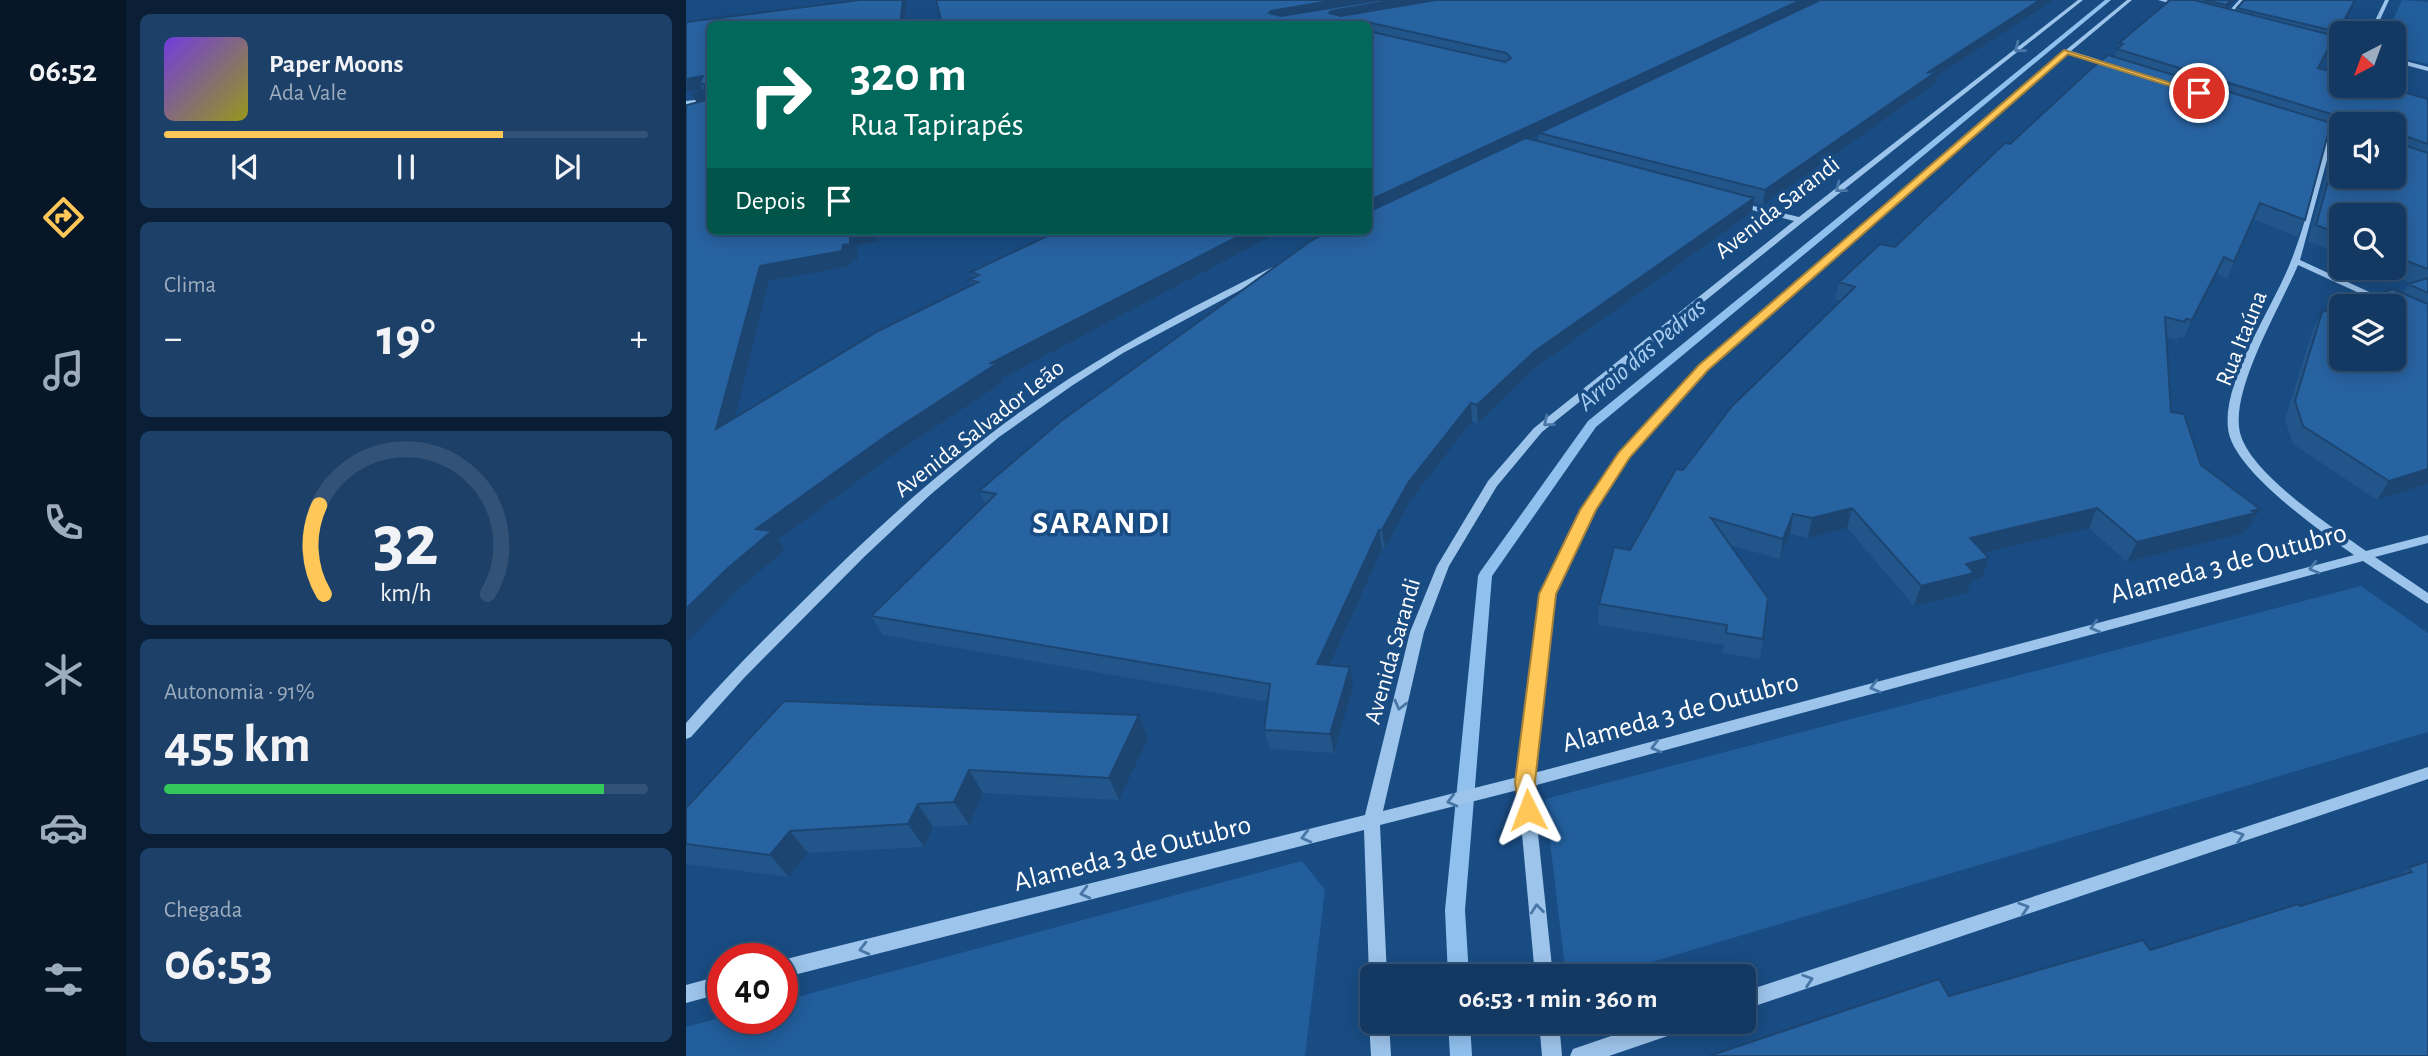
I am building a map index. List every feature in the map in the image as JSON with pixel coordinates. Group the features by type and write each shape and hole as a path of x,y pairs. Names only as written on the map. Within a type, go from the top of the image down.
{"street":[{"name":"Avenida Sarandi","path":"1378,964 1372,821 1418,632 1443,565 1492,484 1538,430 1800,219 2081,0"},
{"path":"1543,964 1525,782 1548,594 1588,510 1624,455 1704,368 2130,0"},
{"path":"2160,0 2186,7"},
{"path":"2225,17 2242,0"},
{"path":"2377,21 2387,0"},
{"path":"2212,13 2238,20"},
{"path":"2303,36 2329,43"},
{"path":"2067,52 2120,68"},
{"path":"2406,63 2428,69"},
{"path":"686,103 707,100"},
{"path":"2318,130 2329,133"},
{"name":"Rua Itaúna","path":"2329,157 2295,261 2238,388 2235,436 2250,461 2289,498 2362,555 2428,599"},
{"path":"1721,199 1800,219"},
{"name":"Avenida Salvador Leão","path":"686,733 716,697 856,555 965,459 1067,384 1139,340 1292,261"},
{"path":"2295,261 2369,294"},
{"name":"Alameda 3 de Outubro","path":"798,965 1525,782 2428,539"},
{"path":"1756,998 2428,773"},
{"path":"686,994 707,988"},
{"path":"1380,1034 1381,1056"},
{"path":"1550,1034 1552,1056"},
{"path":"1580,1056 1646,1034"}],"shaded area":[{"path":"2402,0 2428,2 2428,64 2406,59 2406,21 2392,21"},
{"path":"2361,586 2428,633 2428,732 1645,964 1565,964 1545,799"},
{"path":"1302,861 1325,890 1305,1056 686,1056 686,1027 707,1021 707,1034 798,1034 798,997"}],"building":[{"path":"860,0 903,0 900,21 707,21 707,235 850,235 850,244 843,245 842,251 760,266 716,429 880,330 978,282 969,280 979,275 971,272 1050,235 1241,235 991,363 996,364 887,435 756,529 772,531 728,568 686,609 686,107 706,100 705,94 693,95 705,91 705,84 699,83 703,76 686,79 686,22"},
{"path":"936,0 1336,0 1269,13 1281,16 1379,0 1395,0 1329,13 1341,16 1436,0 1801,0 1372,199 1372,32 1505,62 1511,58 1506,53 1372,21 941,21"},
{"path":"1820,0 2040,0 1927,73 1939,70 1765,190 1539,133"},
{"path":"2170,0 2194,0 2329,34 2329,47 2318,68 2329,71 2329,98 2406,98 2406,93 2428,99 2428,144 2406,136 2406,112 2329,113 2117,49 2123,44 2119,43"},
{"path":"2204,0 2231,0 2226,5"},
{"path":"2244,0 2355,0 2344,21 2329,21 2329,30 2237,8"},
{"path":"2108,55 2329,122 2305,220 2260,203 2234,262 2224,257 2192,320 2186,319 2185,322 2165,317 2171,412 2184,414 2201,465 2260,509 2252,511 2255,513 2137,542 2097,508 1970,538 1989,558 1966,564 1974,573 1921,586 1852,508 1812,518 1793,514 1783,539 1711,518 1768,598 1763,639 1726,633 1727,625 1599,604 1614,547 1630,550 1676,469 1683,470 1732,406 1855,287 1839,282 1880,244 1895,247 2005,143 2010,144"},
{"path":"1526,138 1754,198 1535,351 1477,405 1471,403 1408,483 1382,530 1379,530 1317,664 1350,667 1330,734 1264,730 1270,684 871,616 996,494 979,491 1061,421 1312,240 1321,235 1372,235 1372,210"},
{"path":"2406,146 2428,153 2428,269 2406,261 2406,203 2329,203 2329,230 2316,225 2329,178 2329,189 2406,189"},
{"path":"2428,278 2428,293 2408,284"},
{"path":"2393,289 2405,294 2378,294"},
{"path":"2406,295 2428,304 2428,469 2389,481 2303,426 2295,401 2322,312 2329,310 2329,371 2406,371"},
{"path":"784,701 1139,715 1109,778 969,770 954,802 918,804 908,824 790,831 770,855 686,844 686,808"},
{"path":"2428,861 2428,1056 1709,1056 1939,979 1949,996 2143,940 2150,950 2412,872 2408,868"}],"waterway":[{"name":"Arroio das Pedras","path":"1457,964 1455,910 1485,576 1592,424 2108,0"},
{"name":"Arroio das Pedras","path":"1460,1034 1461,1056"}],"district":[{"name":"SARANDI","path":"1102,522"}],"route":[{"path":"1528,810 1525,782 1548,594 1588,510 1624,455 1704,368 2067,52 2199,93"}]}
